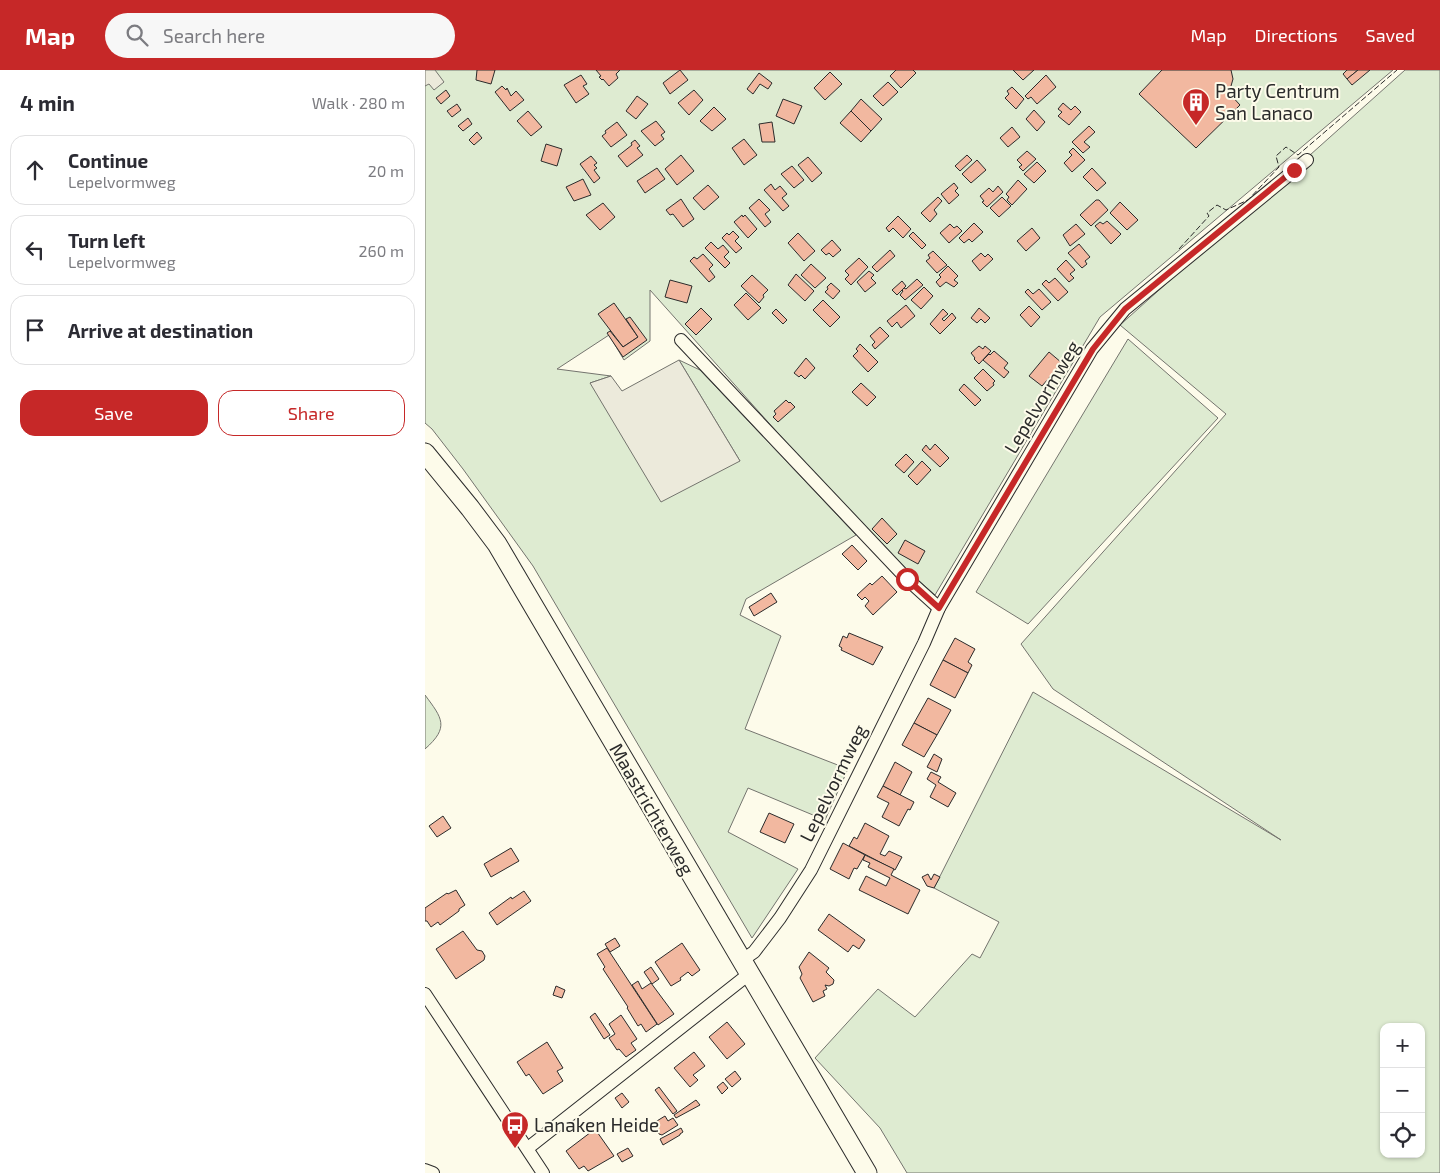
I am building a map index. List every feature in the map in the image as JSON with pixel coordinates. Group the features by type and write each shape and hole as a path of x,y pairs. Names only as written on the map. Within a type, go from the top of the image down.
{"main road":[{"name":"Maastrichterweg","path":"425,453 497,544 867,1173"}],"street":[{"name":"Lepelvormweg","path":"528,1148 745,967 811,870 924,643 939,608 1093,349 1125,309 1307,160"},
{"path":"681,340 907,579 939,608"},
{"path":"425,994 543,1173"},
{"path":"425,1170 433,1173"}],"green space":[{"path":"425,70 1393,70 1100,317 935,595 909,572 810,469 650,290 650,341 624,360 609,335 557,369 611,376 590,383 740,461 679,360 700,370 856,535 746,599 740,615 781,636 745,729 848,769 825,820 748,788 728,832 798,869 752,938 533,566 463,469 432,429 425,423"},
{"path":"1405,70 1440,70 1440,1173 907,1173 880,1128 815,1058 878,989 915,1017 972,954 980,958 999,922 934,888 1033,692 1281,840 1053,689 1021,644 1226,414 1120,325"},
{"path":"1128,339 1218,418 1028,624 976,592"},
{"path":"425,695 436,710 441,722 438,735 425,749"}],"shaded area":[{"path":"425,70 435,70 444,82 434,90 429,84 425,86"},
{"path":"679,360 740,461 661,502 590,383 611,376 622,391"}],"building":[{"path":"477,70 495,70 491,84 476,80"},
{"path":"596,70 620,70 616,74 618,78 609,86 599,77 601,76"},
{"path":"680,70 688,80 670,94 663,83"},
{"path":"896,70 913,70 916,73 901,88 890,76"},
{"path":"1013,70 1034,70 1023,80"},
{"name":"Party Centrum San Lanaco","path":"1162,70 1231,70 1233,79 1229,93 1240,105 1196,148 1139,94"},
{"path":"1347,70 1358,70 1347,79 1343,74"},
{"path":"1358,70 1370,70 1352,85 1347,79"},
{"path":"830,72 842,84 825,100 814,88"},
{"path":"759,73 772,83 768,89 760,84 753,94 747,89"},
{"path":"581,75 587,84 583,86 589,94 576,103 564,85"},
{"path":"1046,75 1056,87 1037,104 1031,97 1028,99 1025,96"},
{"path":"888,82 898,92 883,106 873,96"},
{"path":"502,86 506,90 507,88 511,96 516,91 524,100 510,111 495,92"},
{"path":"1012,87 1024,99 1016,109 1005,98 1009,94 1007,91"},
{"path":"446,90 450,96 441,104 436,98"},
{"path":"694,90 703,100 689,115 678,103"},
{"path":"637,96 648,104 636,119 626,111"},
{"path":"783,99 802,106 794,124 776,116"},
{"path":"861,99 882,119 871,131 851,111"},
{"path":"1063,103 1071,110 1075,106 1081,112 1069,125 1058,116 1062,112 1058,109"},
{"path":"457,104 461,110 452,117 447,111"},
{"path":"714,107 726,119 712,131 700,121"},
{"path":"1034,110 1045,122 1037,131 1026,119"},
{"path":"528,111 542,127 531,136 517,121"},
{"path":"851,111 871,131 861,142 840,123"},
{"path":"468,118 472,124 463,131 458,126"},
{"path":"656,121 665,132 661,135 664,139 655,146 641,131"},
{"path":"617,122 627,135 611,147 602,136 606,133 605,131"},
{"path":"772,122 775,142 762,142 759,124"},
{"path":"1089,126 1095,132 1084,142 1090,147 1083,153 1072,142"},
{"path":"1012,127 1020,137 1008,147 1000,138"},
{"path":"477,132 482,138 474,145 469,140"},
{"path":"744,139 757,155 744,165 732,148"},
{"path":"635,140 640,146 637,148 643,155 627,167 618,156 632,145 631,143"},
{"path":"546,144 562,149 557,166 541,161"},
{"path":"1073,148 1085,160 1072,172 1064,163 1072,155 1069,152"},
{"path":"1027,151 1036,159 1023,171 1019,167 1022,165 1017,160"},
{"path":"681,155 694,171 677,185 665,169"},
{"path":"967,155 972,160 960,171 955,166"},
{"path":"591,156 597,163 594,165 597,168 594,170 600,178 594,183 580,164"},
{"path":"808,157 822,173 812,182 798,165"},
{"path":"977,160 986,170 971,183 962,174"},
{"path":"1037,162 1046,171 1034,183 1024,174"},
{"path":"792,166 804,180 794,188 781,174"},
{"path":"657,168 665,179 645,193 637,181"},
{"path":"1092,168 1106,183 1097,191 1083,177"},
{"path":"583,179 591,195 574,201 566,187"},
{"path":"1018,180 1027,189 1012,205 1007,200 1009,197 1006,194"},
{"path":"954,183 958,188 955,191 959,195 949,204 941,194"},
{"path":"771,184 775,190 780,186 787,194 782,198 789,206 783,211 764,190"},
{"path":"708,185 719,197 704,210 693,198"},
{"path":"998,186 1003,192 987,207 982,202 984,201 980,196 989,188 993,192"},
{"path":"938,197 942,201 934,210 937,214 930,222 921,213"},
{"path":"1002,197 1011,206 999,217 990,208"},
{"path":"681,199 694,219 683,227 673,214 670,215 666,210"},
{"path":"759,199 770,210 765,214 771,222 765,227 749,208"},
{"path":"1096,200 1099,200 1108,210 1091,226 1080,215"},
{"path":"1120,202 1138,220 1127,230 1110,213"},
{"path":"603,203 615,217 600,230 586,215"},
{"path":"742,215 743,217 745,215 757,229 748,238 734,222"},
{"path":"898,216 911,229 903,238 893,228 889,232 886,228"},
{"path":"1107,221 1121,234 1111,244 1095,226 1100,222 1103,224"},
{"path":"974,223 983,232 972,242 969,239 964,243 959,238"},
{"path":"950,224 954,228 957,226 962,231 949,243 940,233"},
{"path":"1076,224 1085,234 1070,246 1063,235"},
{"path":"1032,228 1040,238 1026,251 1017,241"},
{"path":"733,231 739,237 735,241 742,248 736,253 722,238 727,233 729,235"},
{"path":"913,232 926,245 922,249 909,236"},
{"path":"798,233 815,251 804,261 788,243"},
{"path":"832,240 841,250 833,257 829,253 826,255 821,250"},
{"path":"711,242 718,249 723,245 729,252 724,257 730,263 725,268 705,248"},
{"path":"1079,244 1090,257 1085,261 1087,264 1082,268 1068,253"},
{"path":"890,250 895,256 877,272 872,267"},
{"path":"933,251 947,265 937,273 926,261 930,258 928,255"},
{"path":"981,253 985,257 988,254 993,259 980,271 972,261"},
{"path":"703,254 713,265 709,269 715,277 709,282 690,261 694,257 697,259"},
{"path":"859,258 868,267 851,285 845,279 849,275 845,271"},
{"path":"1066,260 1075,270 1070,274 1074,278 1069,282 1057,269"},
{"path":"811,264 826,278 815,288 801,275"},
{"path":"948,266 958,276 954,280 958,283 954,287 946,282 940,287 936,282 941,277 939,275"},
{"path":"869,271 874,275 871,278 876,283 865,292 857,282"},
{"path":"796,274 814,291 805,301 788,285"},
{"path":"752,275 768,290 759,303 741,286"},
{"path":"1055,278 1068,292 1058,301 1042,284 1046,280 1049,283"},
{"path":"917,279 923,285 905,300 900,295 902,290 906,289"},
{"path":"670,280 692,286 687,303 665,297"},
{"path":"902,281 906,286 897,295 892,290"},
{"path":"831,283 840,291 833,299 825,292"},
{"path":"924,287 933,296 921,309 911,300"},
{"path":"1028,289 1033,294 1039,289 1051,302 1042,310 1025,292"},
{"path":"746,293 761,308 748,320 734,305"},
{"path":"823,300 840,317 830,327 813,310"},
{"path":"614,303 638,337 623,347 598,314"},
{"path":"906,305 915,316 901,328 897,322 892,327 887,321"},
{"path":"1029,306 1040,317 1031,327 1020,315"},
{"path":"701,308 712,319 696,335 685,324"},
{"path":"979,308 990,318 985,323 981,319 977,323 971,318"},
{"path":"776,309 787,320 783,324 772,313"},
{"path":"943,309 948,314 942,319 944,321 952,313 956,318 940,334 930,324"},
{"path":"630,317 647,340 623,357 607,333 610,331 623,347 638,337 626,319"},
{"path":"880,327 889,336 875,349 872,345 875,342 870,336"},
{"path":"860,344 878,362 868,372 853,356 858,351 856,349"},
{"path":"979,346 983,349 985,346 991,351 979,364 971,353"},
{"path":"994,351 1008,363 1004,368 1009,372 1004,378 983,360"},
{"path":"1049,352 1062,363 1042,386 1029,376"},
{"path":"806,358 815,368 805,379 801,375 799,377 794,373"},
{"path":"983,369 995,381 994,385 987,391 974,378"},
{"path":"861,383 876,397 867,406 852,392"},
{"path":"964,384 981,400 975,406 959,390"},
{"path":"786,400 795,407 778,422 773,417 776,414 774,411"},
{"path":"935,444 949,458 940,467 922,450 926,445 930,450"},
{"path":"906,454 914,462 904,473 895,465"},
{"path":"922,461 931,470 917,485 908,476"},
{"path":"882,518 897,534 887,544 872,529"},
{"path":"905,540 925,551 918,564 898,553"},
{"path":"852,545 867,561 858,570 842,554"},
{"path":"882,576 897,592 873,615 865,606 869,601 865,597 862,600 857,595 870,583 872,585"},
{"path":"771,593 777,602 754,616 749,607"},
{"path":"849,633 883,647 873,665 841,650 842,648 839,646 843,636 847,638"},
{"path":"955,638 975,649 968,662 972,665 968,673 943,660"},
{"path":"943,660 968,673 955,698 930,685"},
{"path":"928,698 951,710 937,735 914,723"},
{"path":"914,723 937,735 924,757 902,745"},
{"path":"934,754 942,759 937,772 927,767"},
{"path":"895,762 912,772 900,795 883,786"},
{"path":"931,772 941,777 938,782 956,793 948,807 930,797 936,785 927,779"},
{"path":"883,786 914,802 899,826 882,817 889,803 877,797"},
{"path":"769,813 794,824 785,843 760,832"},
{"path":"443,816 451,828 437,837 429,826"},
{"path":"865,823 889,836 880,854 885,856 889,851 902,857 895,870 849,846 854,837 857,839"},
{"path":"843,843 865,855 857,869 854,868 849,879 830,869"},
{"path":"511,848 519,861 491,877 484,864"},
{"path":"865,855 894,869 891,875 920,890 908,914 859,890 866,876 886,886 890,878 868,867 870,863 863,860"},
{"path":"928,874 931,880 934,874 940,877 934,888 927,886 922,877"},
{"path":"456,890 465,905 440,925 438,922 431,927 425,921 425,908 447,893"},
{"path":"524,891 531,901 497,925 489,913 511,897 512,899"},
{"path":"829,914 865,940 859,949 853,945 848,952 818,930"},
{"path":"463,931 477,950 482,951 485,956 484,960 456,979 436,949"},
{"path":"615,938 620,946 610,952 605,944"},
{"path":"682,943 700,970 692,976 688,972 680,978 681,980 671,986 655,962"},
{"path":"607,948 657,1024 646,1032 641,1024 638,1026 603,969 605,967 597,954"},
{"path":"809,952 829,968 826,972 834,980 833,984 825,985 827,989 823,991 825,996 813,1002 800,978 802,974 799,967"},
{"path":"651,967 659,979 652,984 644,972"},
{"path":"638,981 642,989 651,983 674,1014 658,1025 632,985"},
{"path":"556,986 565,990 562,998 553,995"},
{"path":"595,1013 610,1035 604,1039 590,1017"},
{"path":"621,1015 637,1039 631,1043 636,1050 626,1057 619,1049 617,1050 609,1038 615,1034 609,1024"},
{"path":"727,1022 745,1044 727,1059 709,1037"},
{"path":"547,1042 563,1068 557,1071 563,1081 543,1094 529,1074 526,1076 517,1062"},
{"path":"694,1052 705,1066 693,1075 698,1080 690,1087 674,1068"},
{"path":"735,1071 741,1079 732,1087 725,1079"},
{"path":"723,1082 728,1088 722,1094 717,1087"},
{"path":"659,1087 677,1111 673,1114 655,1090"},
{"path":"622,1093 629,1102 622,1108 615,1098"},
{"path":"696,1100 700,1105 676,1118 674,1115"},
{"path":"665,1116 668,1121 673,1118 678,1125 662,1135 659,1134 652,1124"},
{"path":"681,1128 683,1132 680,1135 663,1145 660,1139"},
{"path":"595,1129 614,1156 588,1171 584,1166 579,1169 566,1151"},
{"path":"628,1148 633,1156 622,1162 617,1154"}],"fence":[{"path":"1179,249 1209,216 1207,213 1217,205 1226,210 1248,200 1279,167 1276,156 1286,147 1298,155 1397,70"}],"place":[{"name":"Party Centrum San Lanaco","path":"1196,126"},
{"name":"Lanaken Heide","path":"515,1149"}],"route":[{"path":"907,579 939,608 1093,349 1107,330 1125,309 1294,170"}]}
